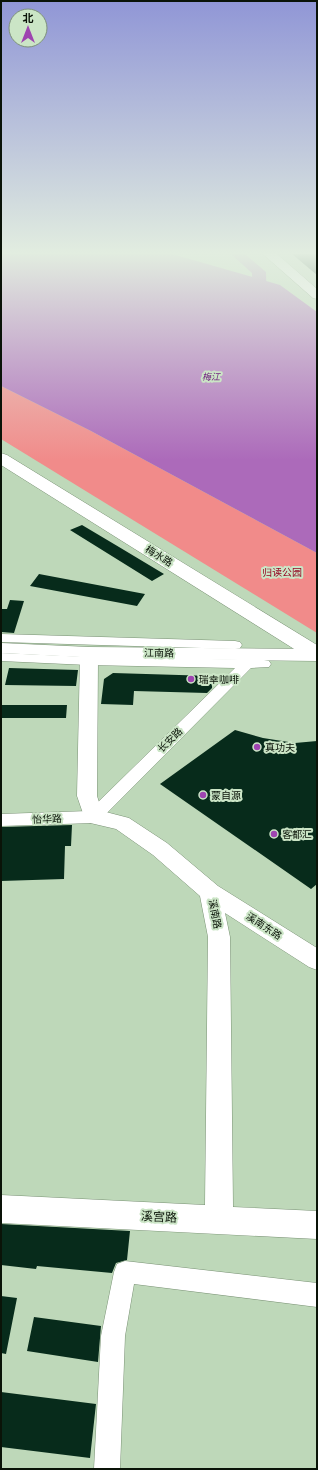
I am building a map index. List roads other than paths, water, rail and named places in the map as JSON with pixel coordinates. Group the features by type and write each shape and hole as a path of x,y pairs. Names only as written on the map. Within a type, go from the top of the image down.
{"main road":[{"name":"梅水路","path":"1,458 317,655"}],"street":[{"path":"1,638 235,644"},
{"name":"江南路","path":"1,648 89,656 317,655"},
{"path":"1,657 89,656 264,664"},
{"path":"89,656 87,796 93,817"},
{"name":"长安路","path":"93,817 247,664"},
{"name":"怡华路","path":"1,820 93,817"},
{"name":"溪南路","path":"93,817 122,823 160,849 210,892 219,937 219,1220"},
{"name":"溪南东路","path":"210,892 317,960"},
{"name":"溪宫路","path":"1,1209 317,1225"},
{"path":"107,1469 113,1336 125,1272 317,1294"}],"water":[{"name":"梅江","path":"1,323 317,323 317,553 91,431 1,386"}],"place":[{"name":"瑞幸咖啡","path":"191,679"},
{"name":"真功夫","path":"257,747"},
{"name":"蒙自源","path":"203,795"},
{"name":"客都汇","path":"274,834"}],"park label":[{"name":"归读公园","path":"282,572"}]}
